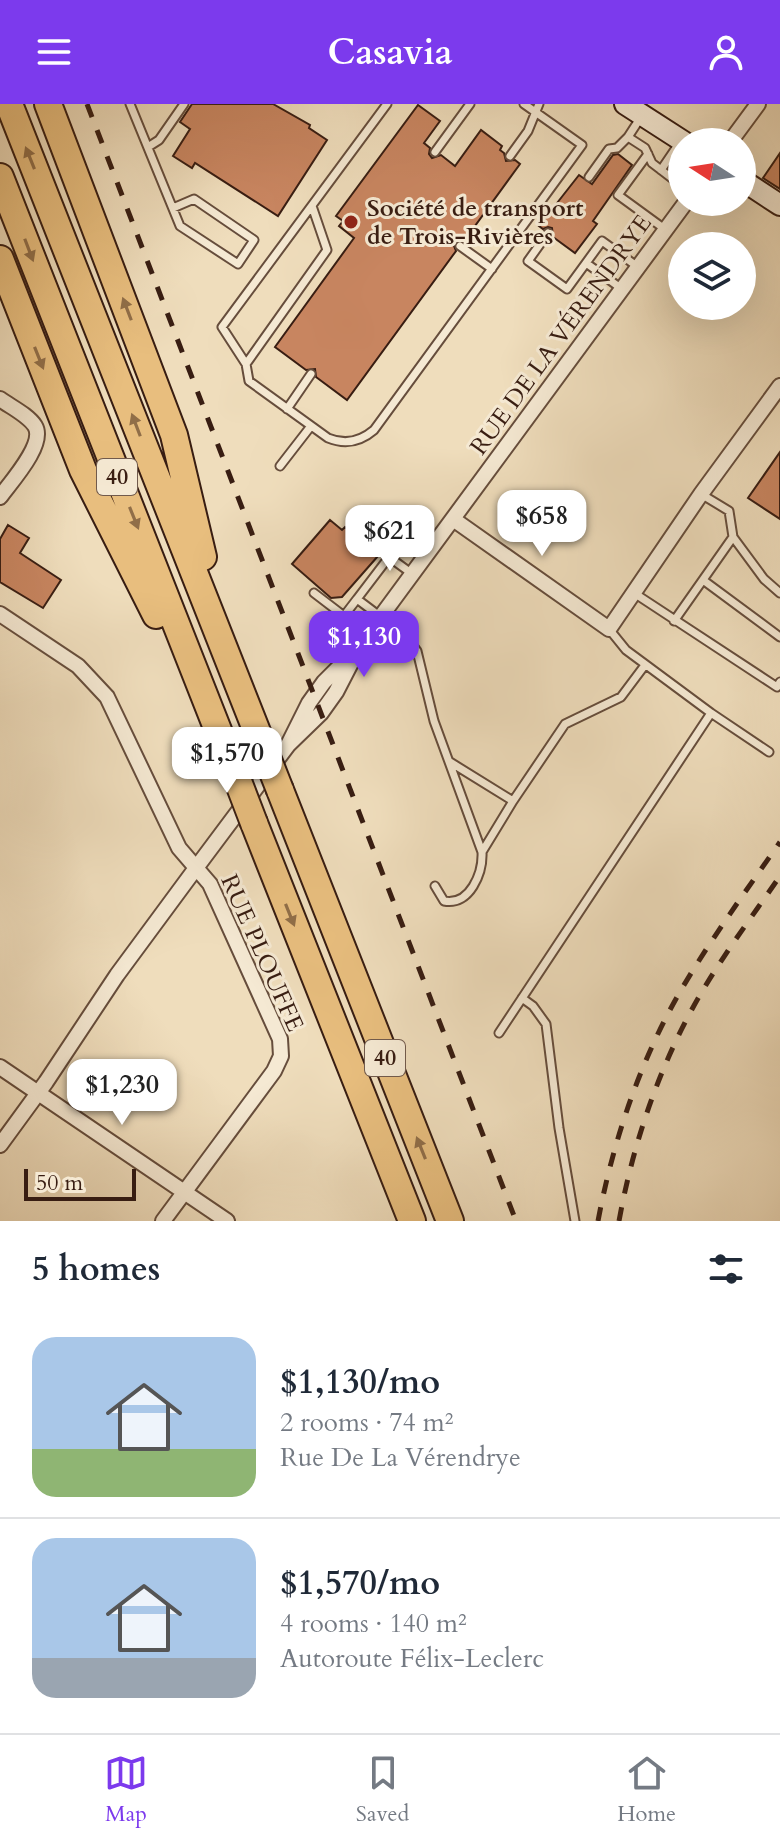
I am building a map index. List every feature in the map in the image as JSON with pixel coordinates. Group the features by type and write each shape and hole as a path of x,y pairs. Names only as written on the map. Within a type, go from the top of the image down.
{"highway":[{"name":"40","path":"9,104 450,1221"},
{"path":"48,104 174,435 226,654"},
{"name":"40","path":"0,177 412,1221"},
{"path":"0,259 83,470 236,776"}],"main road":[{"path":"625,104 668,132"},
{"path":"756,189 780,205"}],"street":[{"path":"740,128 758,104"},
{"name":"RUE DE LA VÉRENDRYE","path":"0,1145 39,1093 117,975 288,745 309,703 324,682 357,649 676,216"},
{"path":"453,519 609,629 701,494 780,386"},
{"path":"0,399 37,429 32,452 0,497"},
{"name":"RUE PLOUFFE","path":"0,614 78,666 102,690 120,721 179,848 210,884 280,1039 281,1053 272,1074 184,1192"},
{"path":"0,1067 227,1221"},
{"path":"163,1221 184,1192"}],"lane":[{"path":"130,104 180,226 238,264 254,240 194,199 173,208"},
{"path":"148,147 159,140 184,104"},
{"path":"387,104 222,327 246,364 249,381 328,438 344,442 360,440 370,434 582,145 537,108 524,104"},
{"path":"435,152 470,104"},
{"path":"510,156 528,131 537,108"},
{"path":"589,177 609,149 617,148 651,121"},
{"path":"651,121 647,151 616,194 666,230"},
{"path":"628,137 647,151 652,163 668,175"},
{"path":"661,170 668,161"},
{"path":"246,364 327,250 312,206"},
{"path":"548,233 528,261 567,289 602,241 638,267"},
{"path":"460,246 492,269"},
{"path":"586,263 622,289"},
{"path":"287,409 311,374"},
{"path":"280,466 311,426"},
{"path":"701,494 729,511 733,537 764,579 780,593"},
{"path":"674,621 733,537"},
{"path":"330,634 389,557 413,574"},
{"path":"703,580 780,637"},
{"path":"314,593 344,616"},
{"path":"634,593 777,687 780,682"},
{"path":"357,599 406,636 420,658 434,721 482,852"},
{"path":"609,629 626,650 645,665 769,752"},
{"path":"435,886 444,901 461,899 480,872 482,852 565,724 621,697 645,665"},
{"path":"499,1033 711,713"},
{"path":"449,762 513,801"},
{"path":"522,998 533,1006 546,1024 575,1221"}],"building":[{"path":"192,104 273,104 310,125 309,128 327,140 278,216 195,163 192,168 173,156 190,129 180,122"},
{"path":"418,105 440,121 424,143 430,148 432,158 441,155 455,166 481,130 502,146 500,150 506,161 515,160 520,164 464,241 455,242 456,251 347,400 316,377 315,369 306,370 275,347 354,238 339,226 343,221 336,216"},
{"path":"780,153 780,189 763,178"},
{"path":"618,154 632,165 593,221 597,224 575,253 553,237 552,228 539,226 579,175 592,184 613,155"},
{"path":"780,452 780,519 748,498"},
{"path":"330,520 342,530 345,527 378,556 342,597 331,598 292,564"},
{"path":"8,525 29,538 20,553 61,580 43,608 0,582 0,539"}],"railway":[{"path":"87,104 516,1221"},
{"path":"598,1221 620,1131 666,1017 692,971 780,842"},
{"path":"619,1221 643,1123 681,1030 714,972 780,876"}],"place":[{"name":"Société de transport de Trois-Rivières","path":"351,222"}]}
